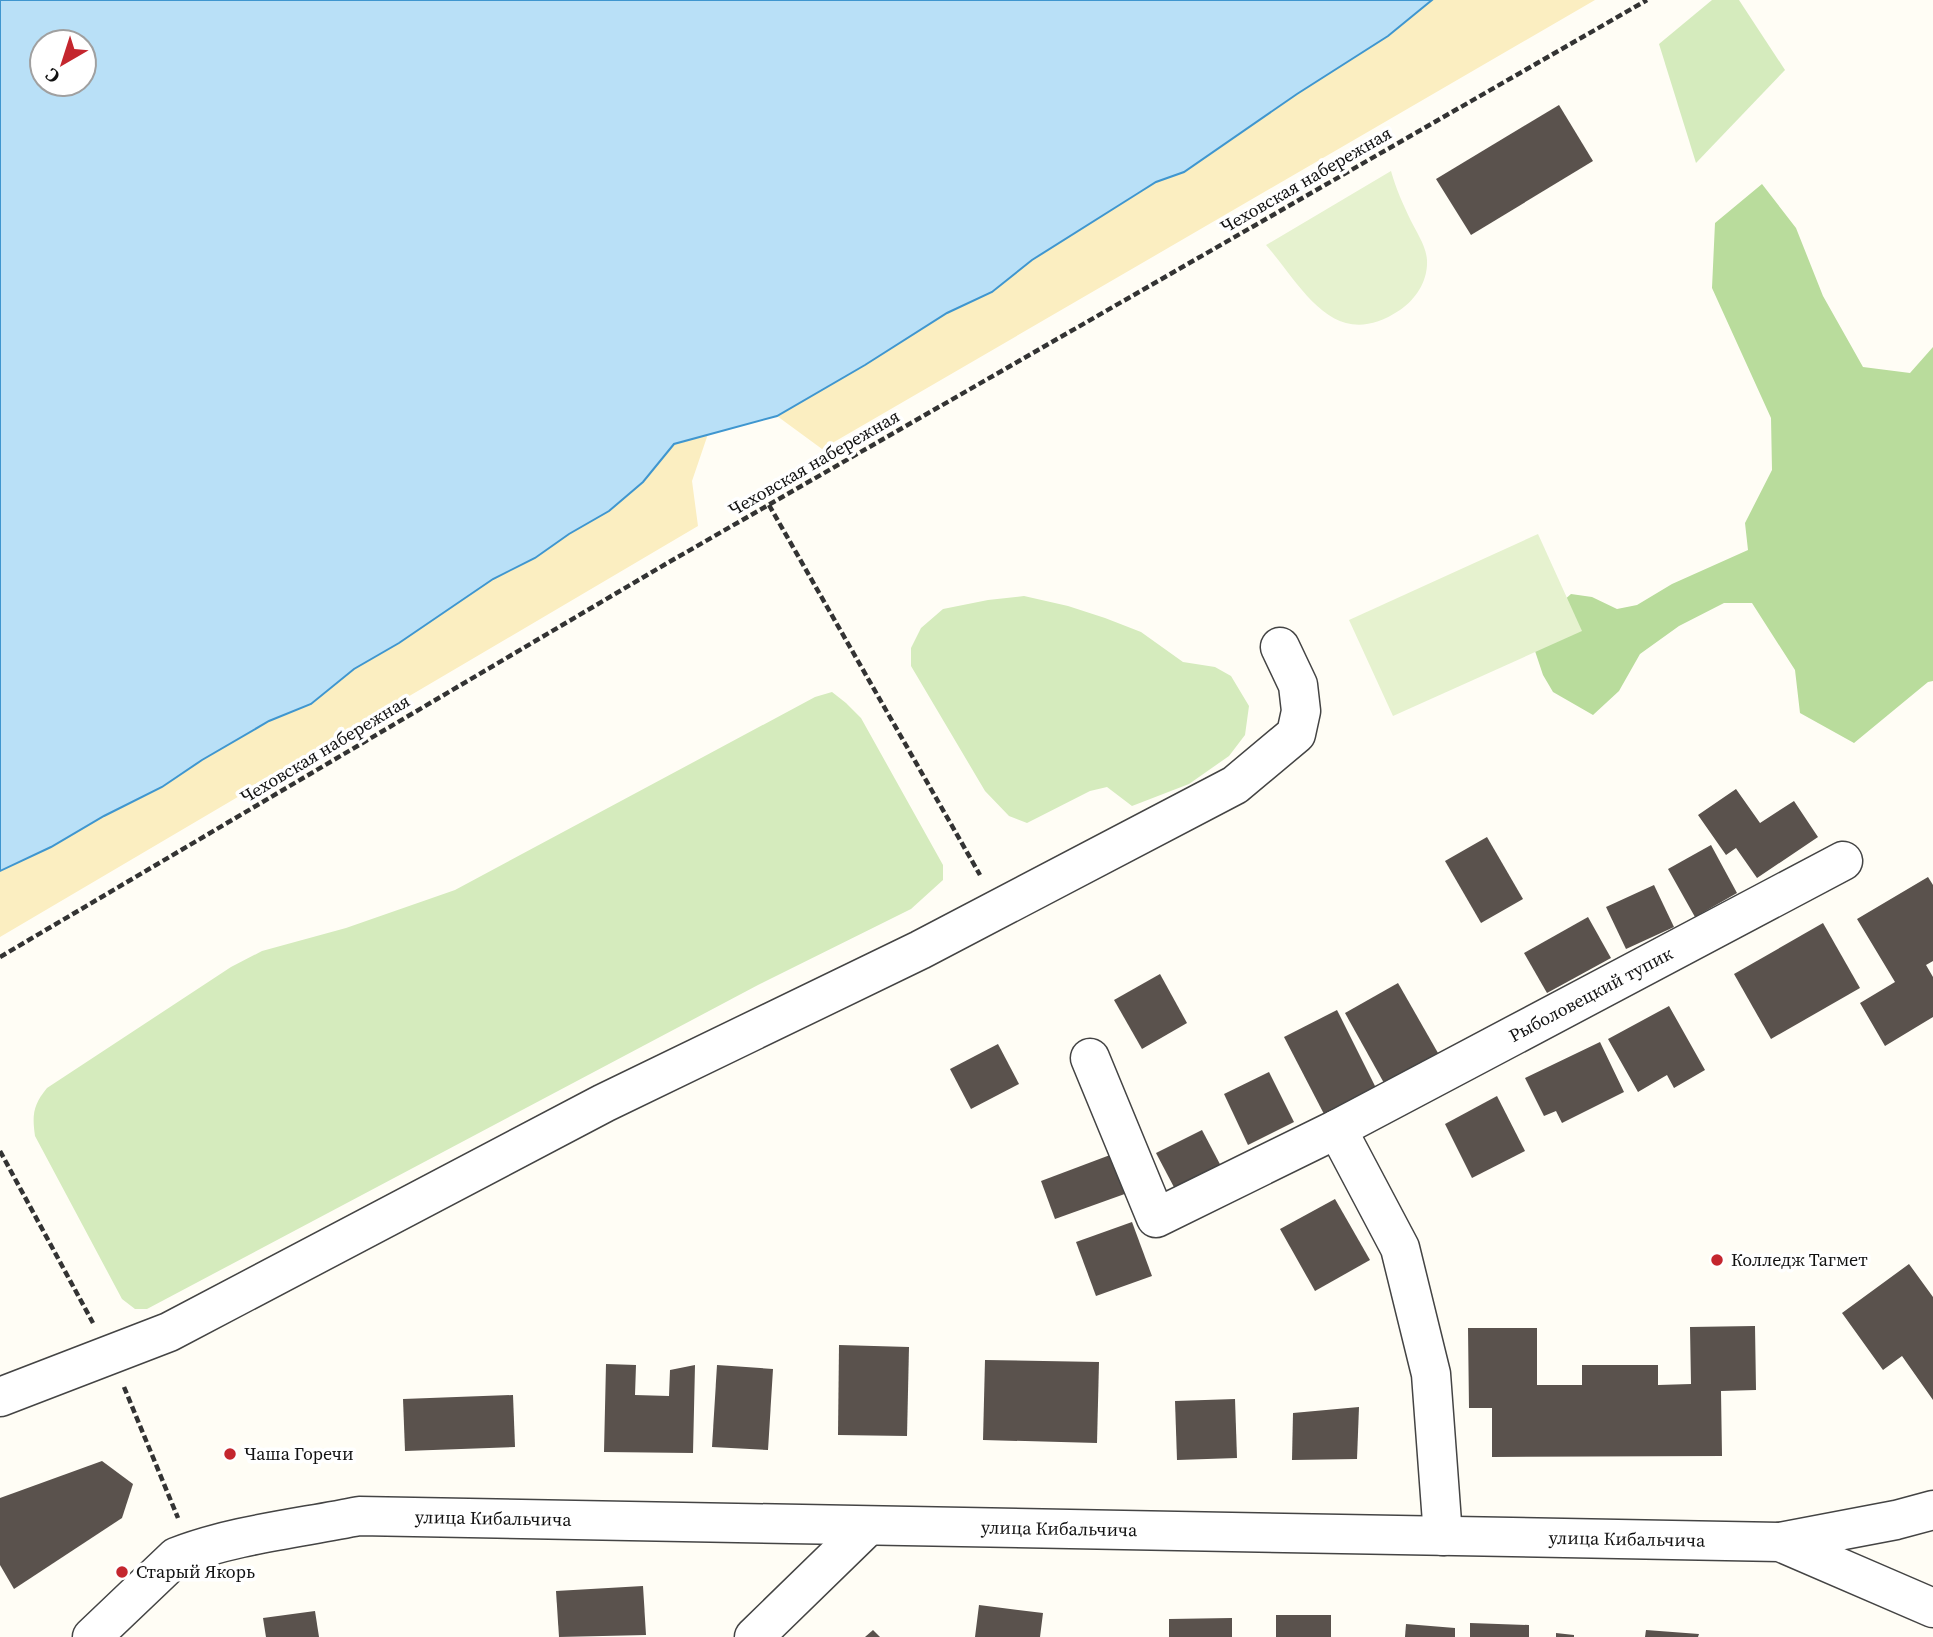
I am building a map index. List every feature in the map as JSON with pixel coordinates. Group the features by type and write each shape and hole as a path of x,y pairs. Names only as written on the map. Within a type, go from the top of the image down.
{"street":[{"path":"0,1397 169,1332 604,1103 920,950 1234,785 1296,734 1301,711 1298,685 1280,647"},
{"name":"Рыболовецкий тупик","path":"1090,1058 1156,1218 1337,1129 1843,861"},
{"path":"1337,1129 1400,1248 1431,1374 1443,1536"},
{"path":"1780,1542 1896,1520 1933,1510"},
{"name":"улица Кибальчича","path":"184,1554 255,1536 359,1517 1780,1542 1933,1608"},
{"path":"754,1637 867,1527"},
{"path":"92,1637 184,1554"}],"path":[{"name":"Чеховская набережная","path":"0,957 664,565 1647,0"},
{"path":"769,505 999,908"},
{"path":"0,1151 110,1354 184,1554"}],"green space":[{"path":"1712,0 1739,0 1785,70 1696,163 1659,44"},
{"path":"1391,171 1402,202 1425,250 1427,268 1423,282 1406,306 1377,322 1357,325 1339,320 1308,297 1266,245"},
{"path":"1762,184 1796,228 1823,296 1863,367 1910,373 1933,347 1933,681 1928,682 1854,743 1800,713 1795,670 1752,603 1724,603 1679,626 1640,654 1619,691 1593,715 1553,692 1543,675 1534,648 1545,617 1571,594 1592,597 1617,609 1637,605 1672,584 1748,550 1745,523 1772,470 1771,418 1712,288 1715,223"},
{"path":"1538,534 1582,631 1393,716 1349,620"},
{"path":"1024,596 1105,618 1141,632 1183,662 1215,667 1231,676 1249,706 1245,735 1229,756 1189,784 1132,806 1107,787 1090,791 1027,823 1009,816 985,791 911,666 911,648 921,628 943,609"},
{"path":"832,692 861,718 943,865 943,880 911,909 758,985 147,1309 135,1309 122,1299 35,1136 35,1110 47,1088 231,967 262,951 346,928 455,890 815,697"}],"sand":[{"path":"1432,0 1595,0 822,449 777,416 947,313 992,292 1032,260 1156,182 1184,172 1297,94 1388,36"},
{"path":"708,434 692,481 698,526 0,937 0,871 51,847 162,787 269,721 311,704 354,669 399,643 493,579 535,558 643,482 674,444"}],"water":[{"path":"0,0 1432,0 1388,36 1297,94 1184,172 1156,182 1140,192 1032,260 992,292 947,313 777,416 674,444 643,482 609,511 535,558 493,579 399,643 354,669 311,704 269,721 162,787 51,847 0,871"}],"building":[{"path":"1559,105 1593,161 1471,235 1436,179"},
{"path":"1736,789 1760,823 1794,801 1818,837 1757,878 1736,848 1726,855 1698,815"},
{"path":"1487,837 1523,899 1481,923 1445,861"},
{"path":"1711,845 1737,893 1695,917 1668,869"},
{"path":"1928,877 1933,885 1933,961 1926,965 1933,977 1933,1017 1885,1046 1860,1003 1895,982 1857,919"},
{"path":"1654,885 1674,927 1626,949 1606,907"},
{"path":"1588,917 1611,958 1547,993 1524,953"},
{"path":"1823,923 1860,988 1771,1039 1734,974"},
{"path":"1160,974 1187,1023 1142,1049 1114,1000"},
{"path":"1398,983 1438,1053 1384,1083 1345,1013"},
{"path":"1669,1006 1705,1070 1674,1088 1667,1075 1638,1092 1608,1039"},
{"path":"1337,1010 1376,1088 1324,1114 1284,1037"},
{"path":"1600,1042 1624,1092 1562,1123 1556,1111 1544,1116 1525,1078"},
{"path":"998,1044 1019,1084 971,1109 950,1069"},
{"path":"1269,1072 1294,1122 1248,1145 1224,1094"},
{"path":"1497,1096 1525,1151 1472,1178 1445,1124"},
{"path":"1202,1130 1222,1168 1176,1191 1156,1153"},
{"path":"1118,1152 1133,1191 1055,1219 1041,1181"},
{"path":"1335,1199 1370,1260 1315,1291 1280,1229"},
{"path":"1132,1222 1152,1276 1096,1296 1076,1242"},
{"path":"1909,1264 1933,1297 1933,1400 1902,1356 1883,1370 1842,1313"},
{"path":"1755,1326 1756,1390 1721,1391 1722,1456 1492,1457 1492,1408 1469,1408 1468,1328 1537,1328 1537,1385 1582,1385 1582,1365 1658,1365 1658,1385 1691,1384 1690,1327"},
{"path":"839,1345 909,1347 907,1436 838,1435"},
{"path":"985,1360 1099,1362 1097,1443 983,1440"},
{"path":"606,1364 636,1365 635,1395 669,1396 670,1370 695,1365 693,1453 604,1452"},
{"path":"717,1365 773,1369 768,1450 712,1447"},
{"path":"513,1395 515,1447 405,1451 403,1399"},
{"path":"1235,1399 1237,1458 1177,1460 1175,1401"},
{"path":"1359,1407 1357,1459 1292,1460 1293,1413"},
{"name":"Старый Якорь","path":"102,1461 133,1484 122,1518 14,1589 0,1565 0,1498"},
{"path":"643,1586 646,1635 559,1637 556,1591"},
{"path":"979,1605 1043,1613 1040,1637 975,1637"},
{"path":"315,1611 319,1637 266,1637 263,1618"},
{"path":"1276,1615 1331,1615 1331,1637 1276,1637"},
{"path":"1232,1618 1232,1637 1169,1637 1169,1619"},
{"path":"1470,1623 1529,1625 1529,1637 1470,1637"},
{"path":"1406,1624 1455,1628 1455,1637 1405,1637"},
{"path":"873,1630 880,1637 865,1637"},
{"path":"1646,1630 1699,1634 1698,1637 1645,1637"},
{"path":"1556,1633 1574,1635 1574,1637 1556,1637"}],"place":[{"name":"Колледж Тагмет","path":"1717,1260"},
{"name":"Чаша Горечи","path":"230,1454"},
{"name":"Старый Якорь","path":"122,1572"}]}
